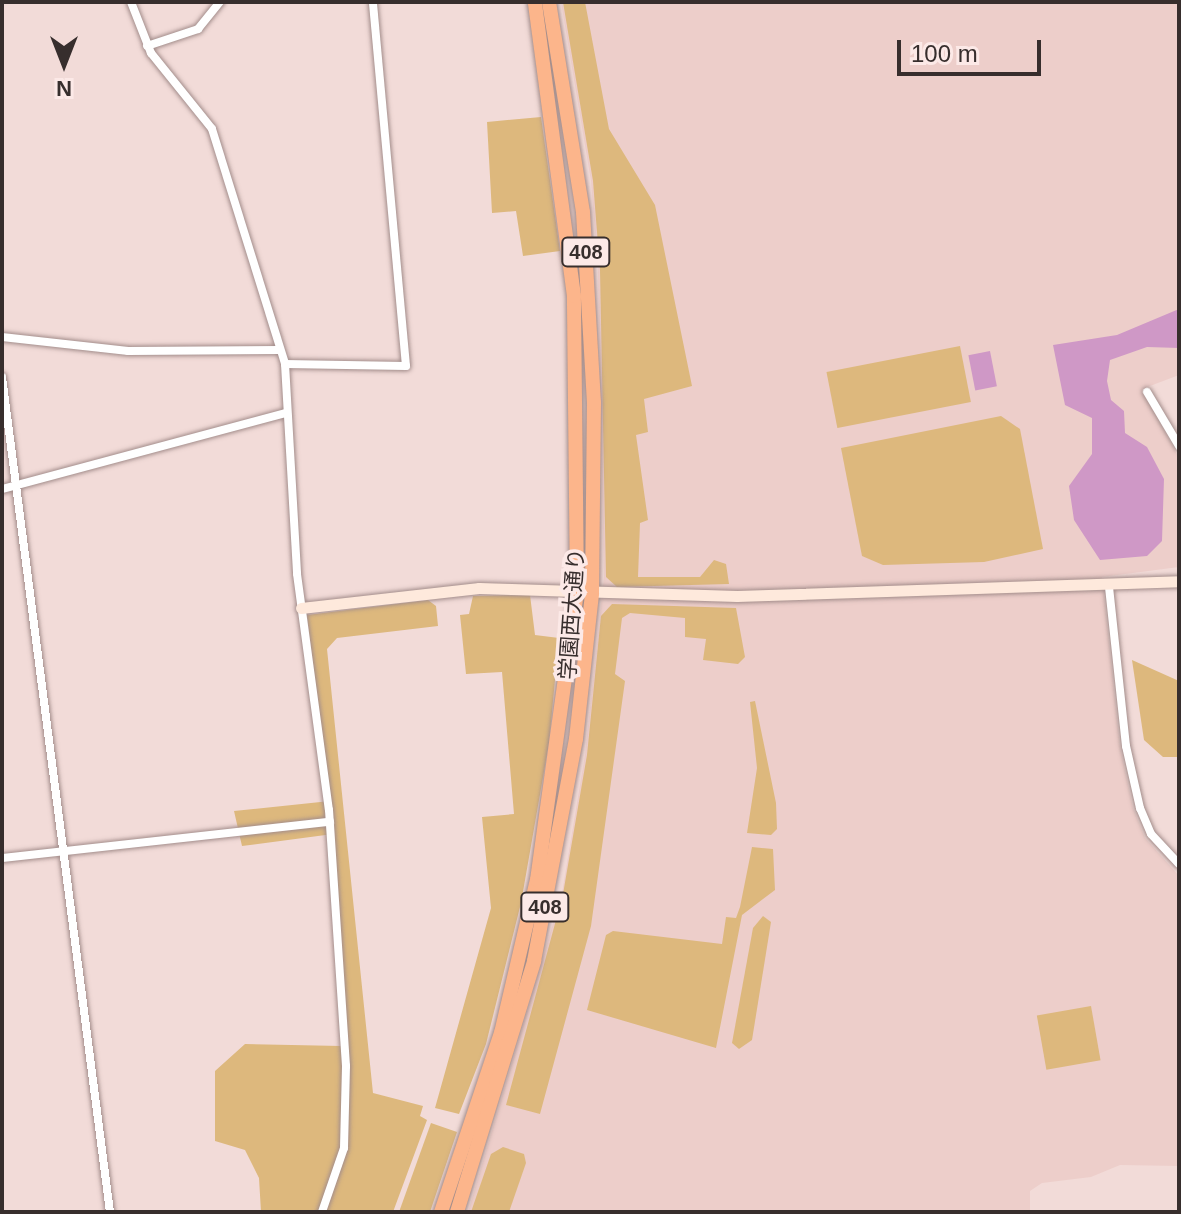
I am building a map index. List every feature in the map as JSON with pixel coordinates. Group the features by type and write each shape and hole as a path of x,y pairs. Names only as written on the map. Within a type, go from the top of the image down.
{"highway":[{"name":"学園西大通り","path":"457,1212 534,961 576,739 592,593 582,301 535,2"},
{"name":"学園西大通り","path":"441,1212 501,1033 531,906 561,738 577,592 583,212 549,2"}],"street":[{"path":"131,2 147,46 212,129 285,364 301,608 330,822 345,1135 322,1212"},
{"path":"147,46 198,29 220,2"},
{"path":"285,364 406,366 373,2"},
{"path":"2,337 128,351 279,350"},
{"path":"2,377 110,1212"},
{"path":"1147,392 1179,446"},
{"path":"2,489 16,481 286,413"},
{"path":"301,608 479,588 737,596 1109,587 1179,581"},
{"path":"1109,587 1126,746 1140,808 1151,834 1179,864"},
{"path":"2,858 330,822"}],"shaded area":[{"path":"561,2 1179,2 1179,375 1142,389 1179,458 1179,567 1102,577 1120,747 1133,808 1145,838 1179,876 1179,1166 1120,1165 1091,1177 1042,1183 1030,1191 1030,1212 468,1212 562,893 585,755 604,577 598,270 591,181"},
{"path":"563,2 585,2 609,129 655,205 692,386 644,399 648,432 636,435 648,520 640,523 638,577 700,577 714,560 726,564 729,584 617,587 606,577 600,270 593,181"},
{"path":"541,117 560,251 523,256 516,211 492,213 487,122"},
{"path":"1179,309 1179,348 1147,347 1110,360 1107,381 1111,400 1124,411 1125,433 1147,447 1164,479 1162,541 1147,556 1100,560 1074,520 1069,486 1092,454 1092,418 1065,405 1053,345 1117,335"},
{"path":"960,346 971,402 837,428 826,372"},
{"path":"990,351 997,386 975,391 968,355"},
{"path":"1001,416 1020,429 1043,549 984,562 883,565 862,556 841,448"},
{"path":"530,595 535,635 559,638 549,743 521,903 486,1044 459,1114 435,1108 491,908 482,817 514,814 502,672 466,674 460,615 469,614 473,596"},
{"path":"428,600 436,606 438,626 337,638 327,649 373,1093 423,1106 420,1116 427,1120 393,1212 261,1212 259,1178 245,1150 215,1141 215,1071 245,1044 341,1046 333,834 242,846 234,811 330,801 307,615"},
{"path":"612,604 736,608 745,657 738,664 703,660 706,639 685,637 685,618 630,613 622,618 615,674 625,681 591,926 540,1114 506,1105 563,894 587,755 601,616"},
{"path":"1132,660 1179,681 1179,757 1163,757 1144,740"},
{"path":"755,701 776,803 777,829 771,835 747,833 757,768 750,702"},
{"path":"752,847 773,849 775,890 742,915 716,1048 587,1010 606,935 613,931 722,944 726,917 736,918 740,907"},
{"path":"763,916 771,922 752,1040 739,1049 732,1043 753,928"},
{"path":"1091,1006 1101,1060 1046,1070 1037,1016"},
{"path":"431,1123 457,1132 430,1212 399,1212"},
{"path":"503,1147 524,1154 526,1163 509,1212 471,1212 491,1154"}]}
